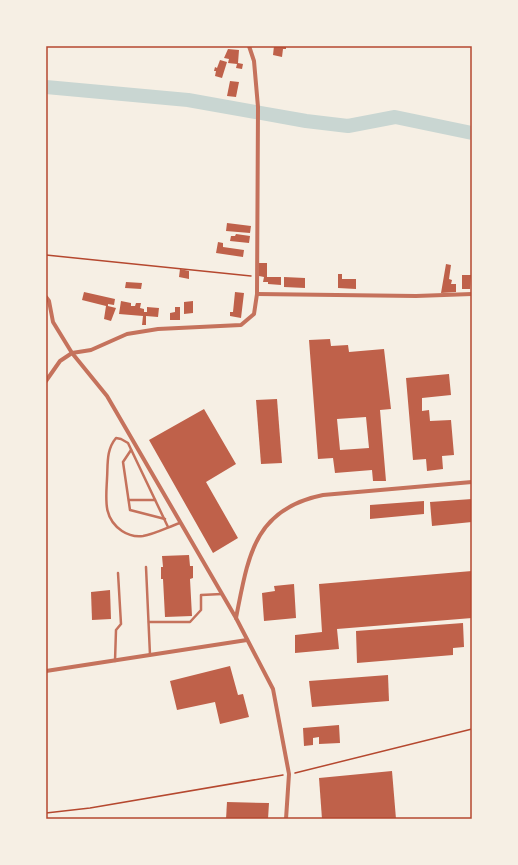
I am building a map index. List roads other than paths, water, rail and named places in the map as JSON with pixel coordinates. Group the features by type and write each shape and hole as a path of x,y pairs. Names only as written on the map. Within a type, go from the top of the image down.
{"street":[{"path":"46,381 60,361 72,353 91,350 126,334 158,329 242,325 254,314 257,294 258,107 254,60 249,46"},
{"path":"257,294 416,296 472,294"},
{"path":"46,297 49,301 53,322 72,353 107,396 236,618 273,689 290,774 286,819"},
{"path":"236,618 248,560 262,532 278,514 304,499 323,495 472,482"},
{"path":"46,671 248,640"}],"lane":[{"path":"168,527 128,443 122,438 116,438 109,448 106,505 108,515 117,528 129,535 142,536 181,523"},
{"path":"131,450 123,462 130,510 165,519"},
{"path":"129,500 155,500"},
{"path":"146,567 150,655"},
{"path":"115,661 116,630 121,624 118,573"},
{"path":"149,622 190,622 201,610 201,595 222,594"}],"waterway":[{"path":"46,87 188,100 306,121 348,126 395,117 472,133"}]}
